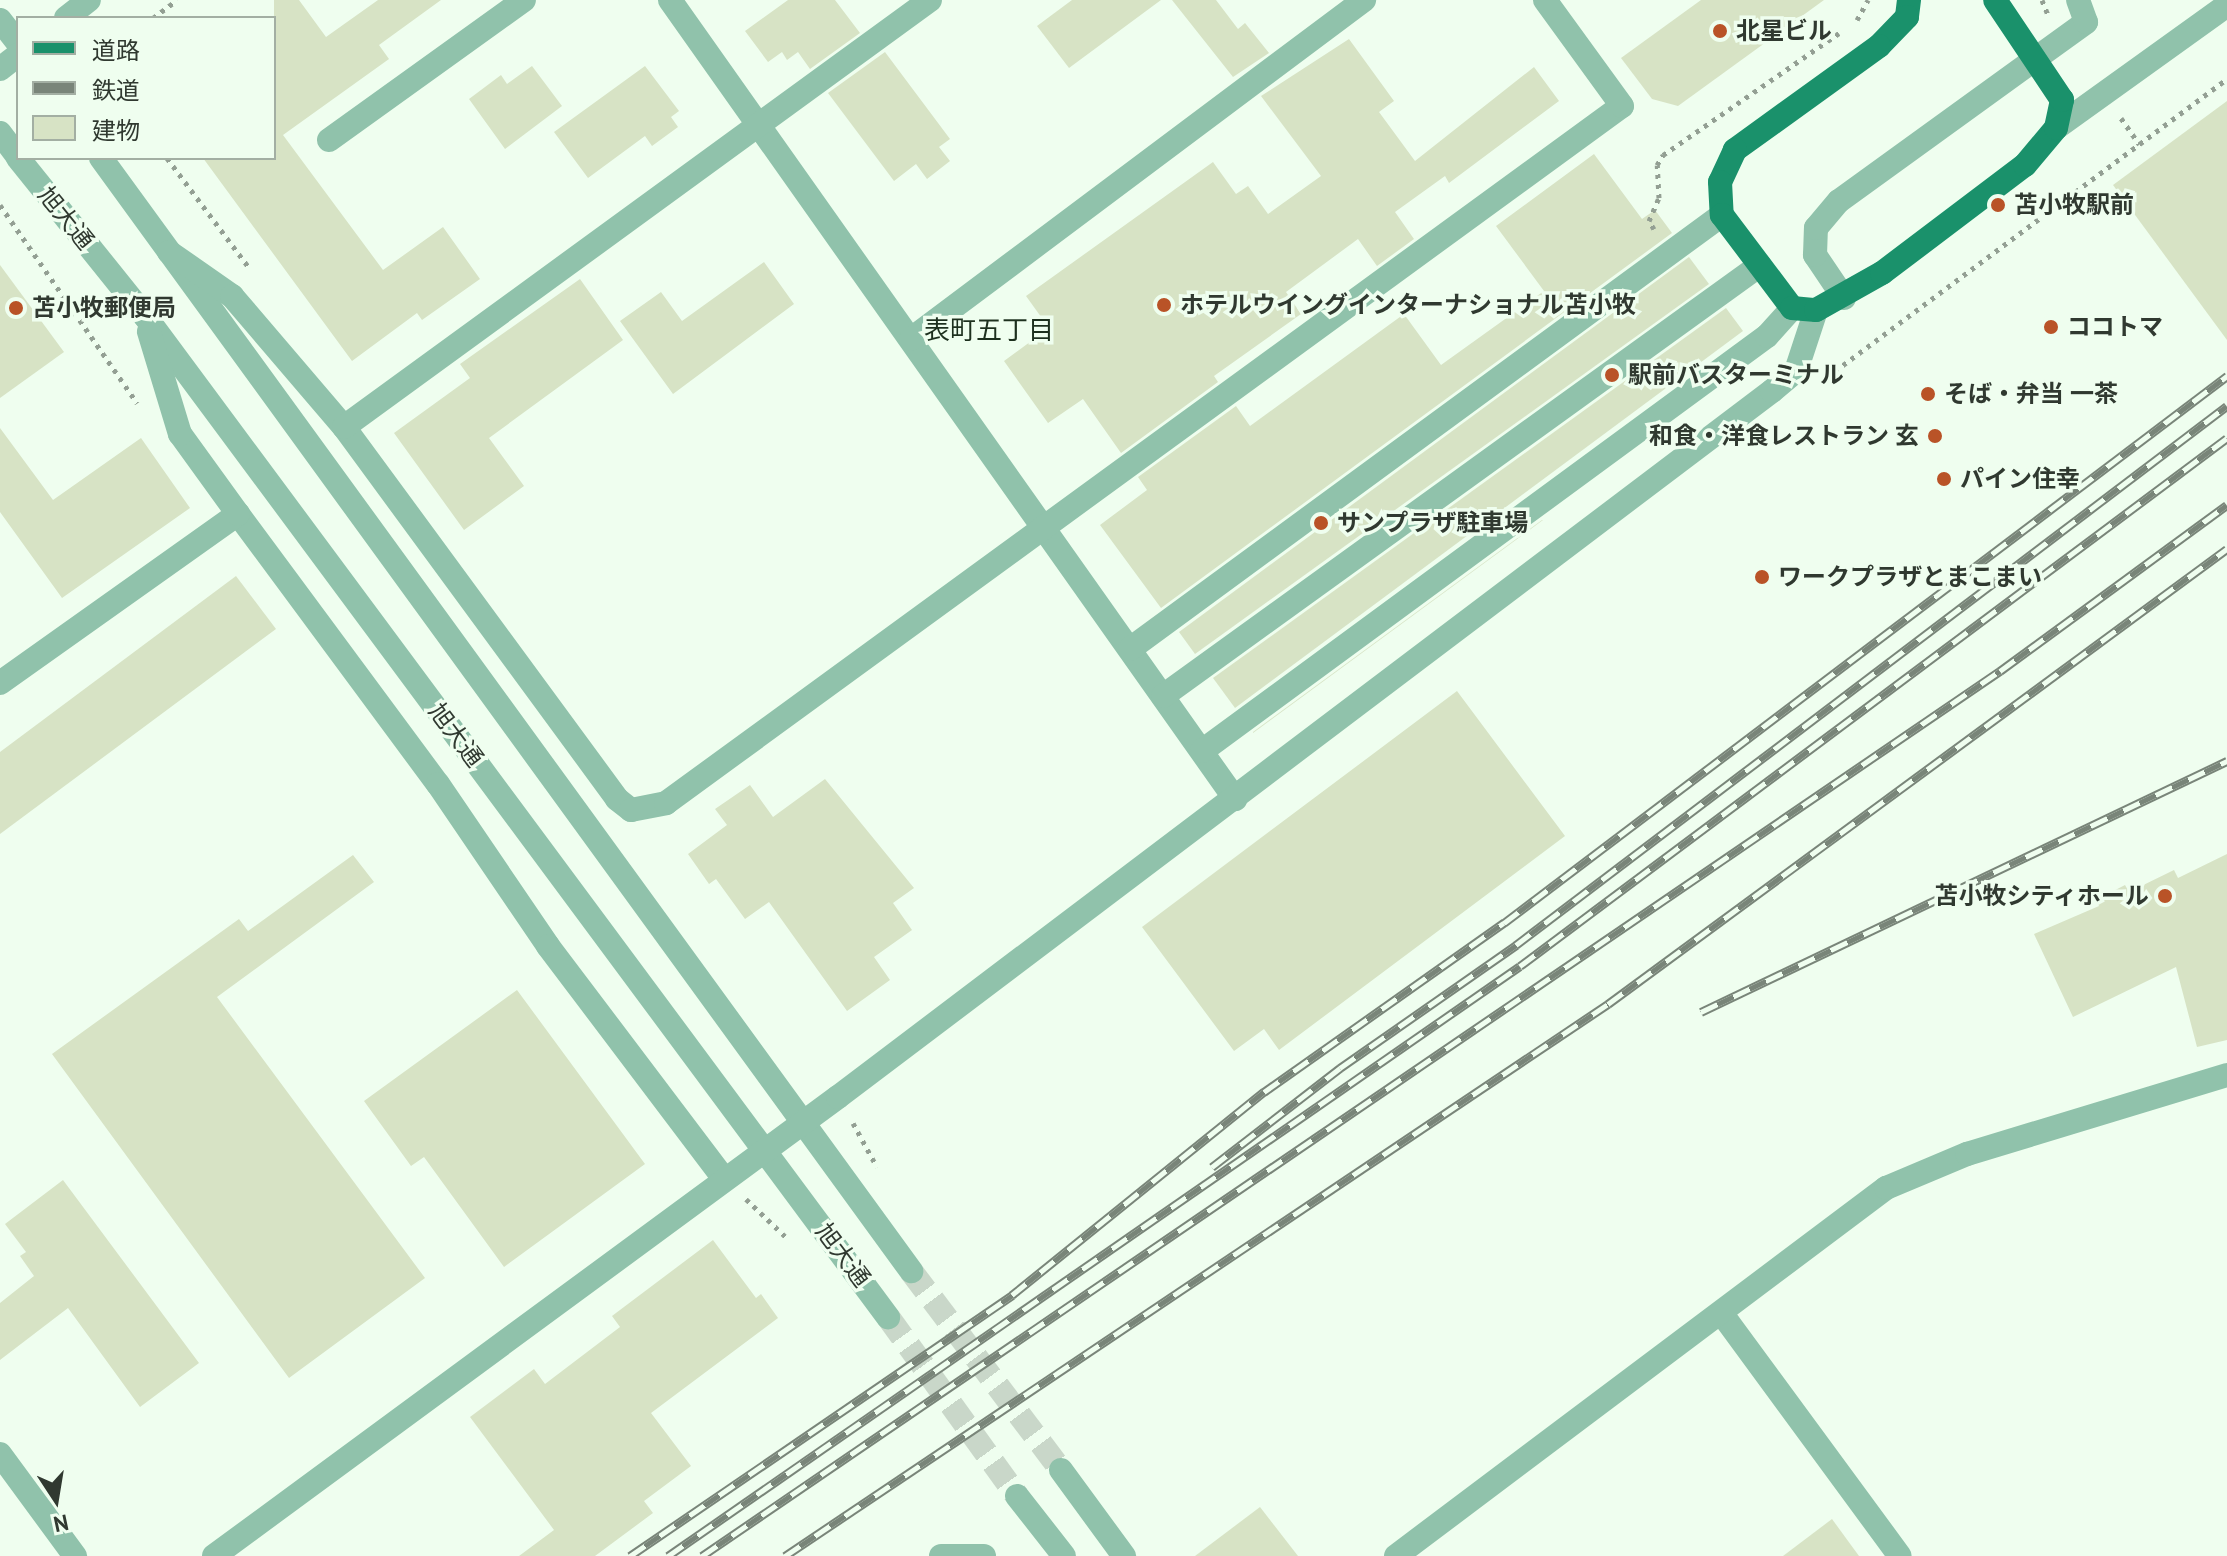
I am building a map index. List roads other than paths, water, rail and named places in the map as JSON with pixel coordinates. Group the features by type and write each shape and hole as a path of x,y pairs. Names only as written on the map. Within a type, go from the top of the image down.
{"main road":[{"path":"1909,0 1907,17 1879,46 1735,150 1720,182 1722,215 1760,265 1804,309 1844,298 2025,165 2056,128 2062,100 1995,0"}],"street":[{"path":"69,16 89,0"},
{"path":"329,140 524,0"},
{"path":"670,0 1235,799"},
{"path":"344,427 930,0"},
{"path":"911,339 1364,0"},
{"path":"169,252 232,296 344,427 617,799 631,810 666,803 1622,106 1545,0"},
{"path":"1844,298 1815,255 1816,228 1839,201 2037,63 2086,22 2078,0"},
{"path":"2056,128 2227,5"},
{"path":"0,20 16,40"},
{"path":"0,69 16,57"},
{"name":"旭大通","path":"0,133 16,155"},
{"name":"旭大通","path":"20,160 145,316 888,1317"},
{"name":"旭大通","path":"102,160 911,1271"},
{"path":"1130,649 1722,215"},
{"path":"1163,696 1760,265"},
{"path":"1202,751 1804,309"},
{"path":"214,1556 838,1097 1796,371 1804,309"},
{"path":"145,316 180,434 438,784 548,946 724,1179"},
{"path":"0,683 238,514"},
{"path":"1396,1556 1886,1188 1967,1154 2227,1075"},
{"path":"1722,1314 1900,1556"},
{"path":"0,1454 75,1556"},
{"path":"1061,1470 1124,1556"},
{"path":"1017,1496 1064,1556"},
{"path":"941,1556 984,1556"}],"tunnel":[{"path":"911,1271 1061,1470"},
{"path":"888,1317 1017,1496"}],"railway":[{"path":"630,1556 1012,1295 1264,1092 1504,923 2227,376"},
{"path":"1212,1167 1340,1068 1516,945 2227,406"},
{"path":"668,1556 1520,966 2227,438"},
{"path":"702,1556 2000,671 2227,505"},
{"path":"785,1556 1608,1004 2227,549"},
{"path":"1701,1012 2227,761"}],"place":[{"name":"北星ビル","path":"1720,31"},
{"name":"苫小牧駅前","path":"1998,205"},
{"name":"ホテルウイングインターナショナル苫小牧","path":"1164,305"},
{"name":"苫小牧郵便局","path":"16,308"},
{"name":"ココトマ","path":"2051,327"},
{"name":"駅前バスターミナル","path":"1612,375"},
{"name":"そば・弁当 一茶","path":"1928,394"},
{"name":"和食・洋食レストラン 玄","path":"1935,436"},
{"name":"パイン住幸","path":"1944,479"},
{"name":"サンプラザ駐車場","path":"1321,523"},
{"name":"ワークプラザとまこまい","path":"1762,577"},
{"name":"苫小牧シティホール","path":"2165,896"}],"district":[{"name":"表町五丁目","path":"989,330"}]}
